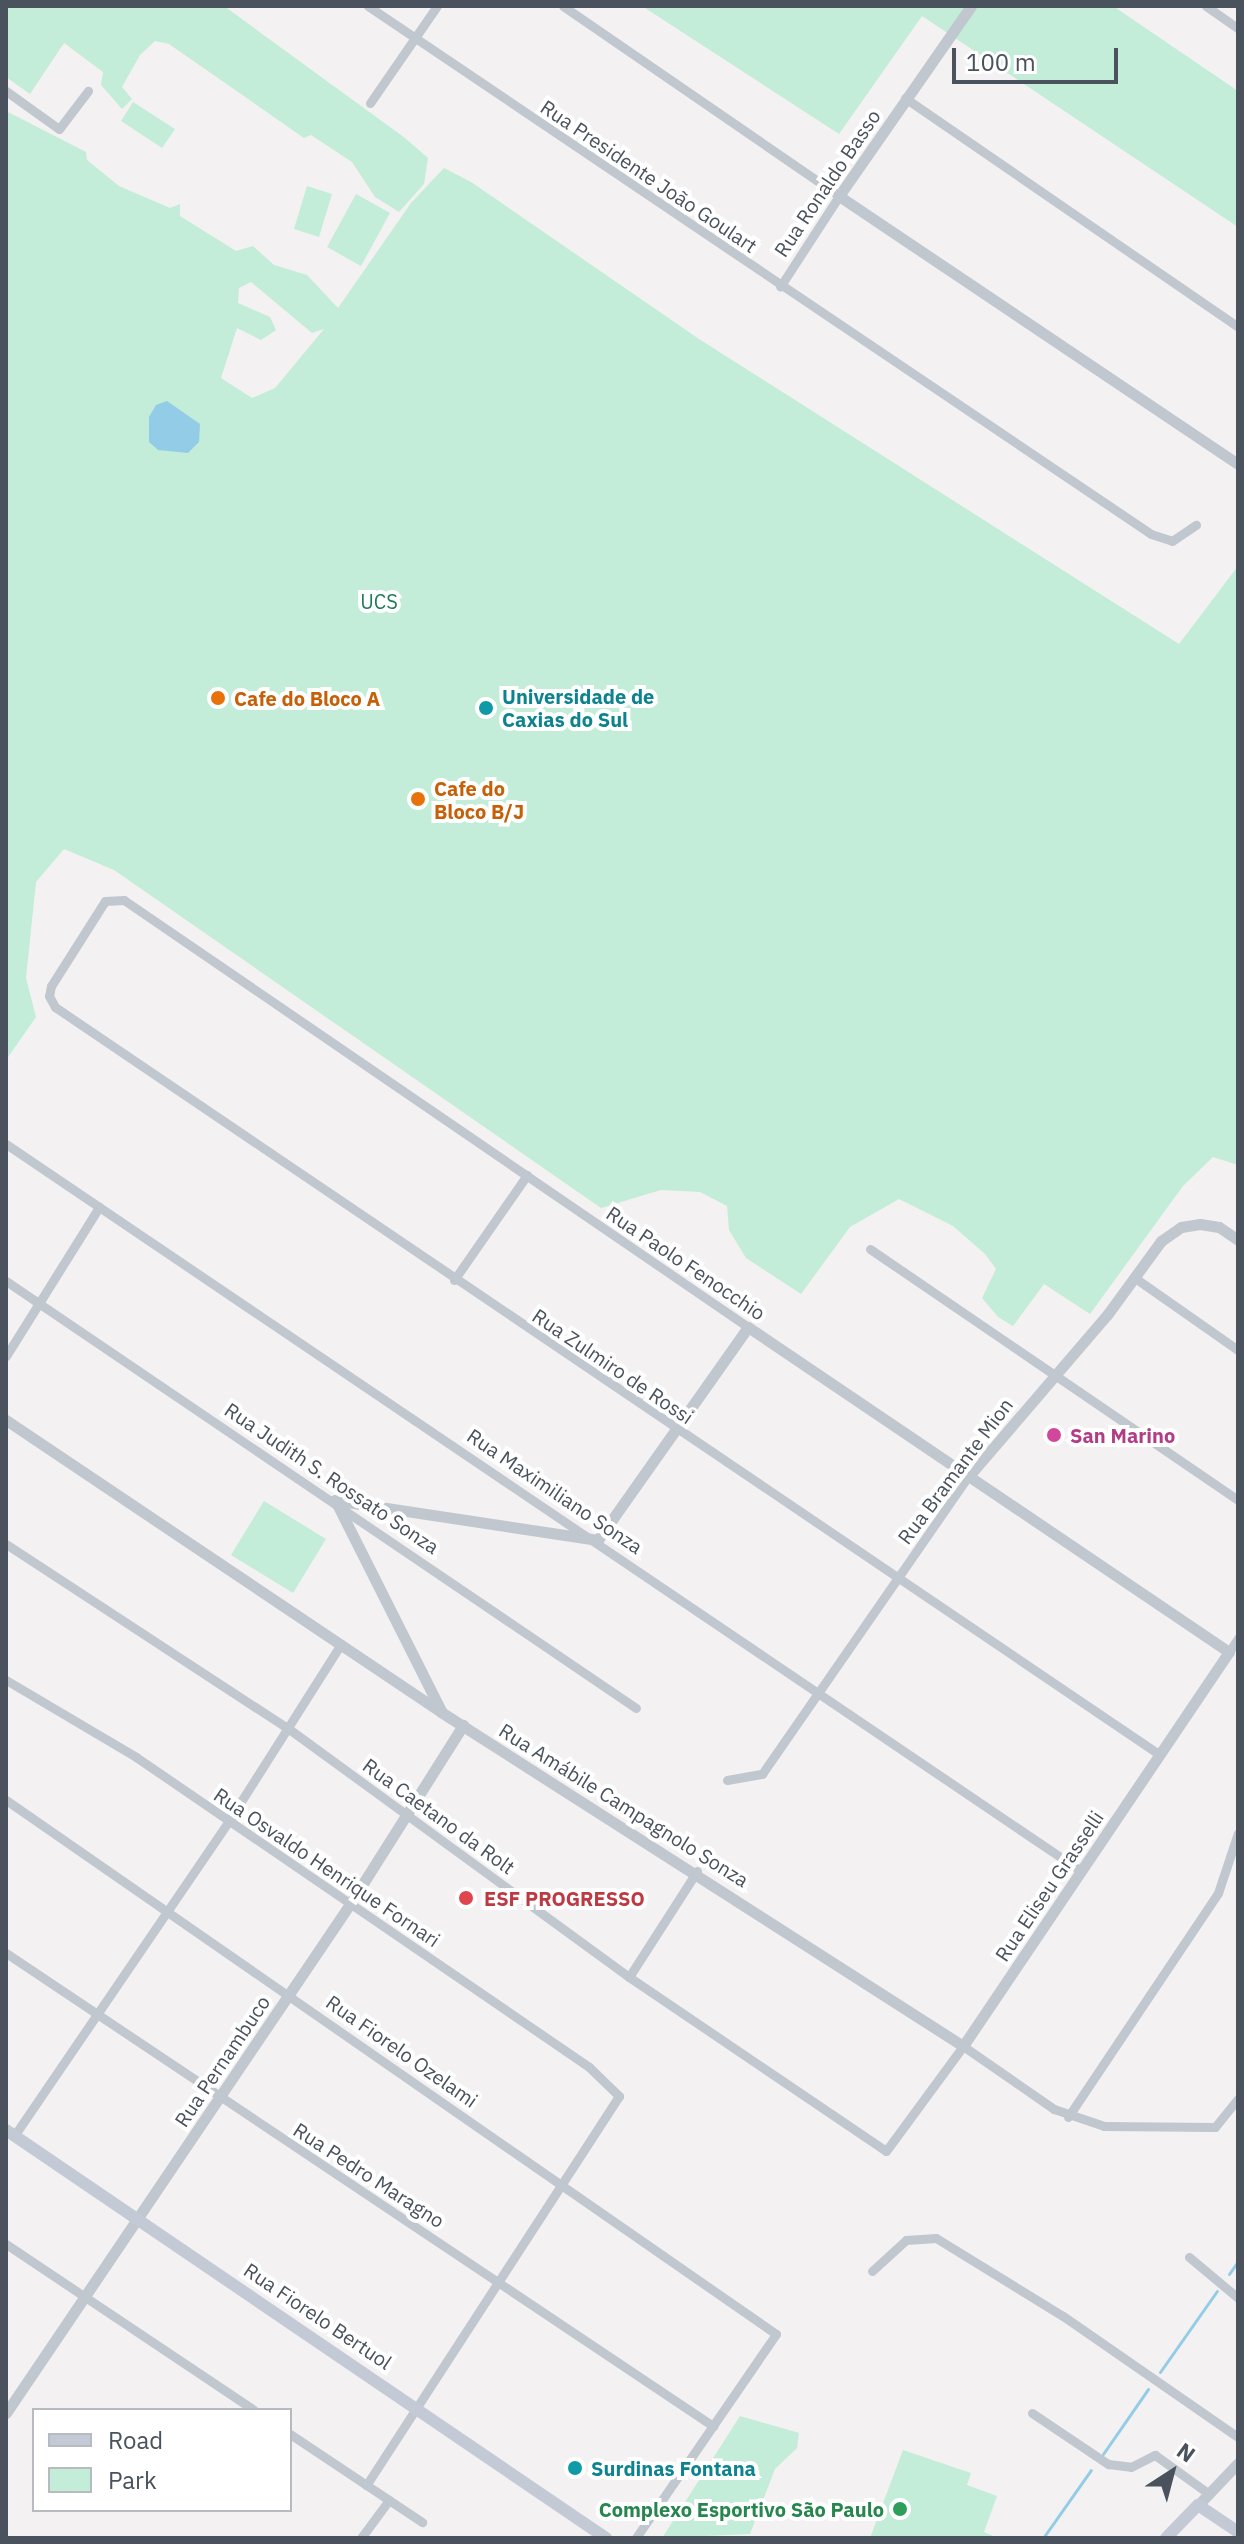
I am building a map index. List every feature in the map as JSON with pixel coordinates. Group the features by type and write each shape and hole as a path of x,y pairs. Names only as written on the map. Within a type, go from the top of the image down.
{"main road":[{"name":"Rua Fiorelo Bertuol","path":"10,2133 606,2538"},
{"path":"1166,2538 1198,2505 1238,2532"}],"street":[{"name":"Rua Presidente João Goulart","path":"368,6 780,287 1151,534 1172,541 1196,525"},
{"path":"370,103 437,6"},
{"path":"563,6 1238,464"},
{"name":"Rua Ronaldo Basso","path":"780,287 905,98 971,6"},
{"path":"1206,6 1238,28"},
{"path":"6,91 59,129 88,91"},
{"path":"905,98 1238,327"},
{"name":"Rua Paolo Fenocchio","path":"50,1001 51,986 105,901 124,900 1229,1652"},
{"name":"Rua Zulmiro de Rossi","path":"50,1001 676,1431 1160,1755"},
{"name":"Rua Maximiliano Sonza","path":"6,1144 598,1540 1081,1871"},
{"path":"454,1280 527,1175"},
{"path":"6,1356 99,1207"},
{"name":"Rua Bramante Mion","path":"727,1780 762,1774 968,1477 1135,1278 1161,1241 1181,1227 1219,1227 1238,1240"},
{"path":"870,1249 1053,1377 1238,1500"},
{"path":"1135,1278 1238,1350"},
{"name":"Rua Judith S. Rossato Sonza","path":"6,1281 335,1500 636,1708"},
{"path":"335,1500 598,1540 748,1327"},
{"name":"Rua Amábile Campagnolo Sonza","path":"6,1420 441,1712 697,1871 1068,2117 1151,2131 1215,2127 1238,2099"},
{"path":"335,1500 441,1712"},
{"name":"Rua Caetano da Rolt","path":"6,1544 289,1729 629,1977 886,2151"},
{"name":"Rua Eliseu Grasselli","path":"886,2151 963,2046 1238,1638"},
{"path":"10,2133 228,1822 341,1644"},
{"name":"Rua Osvaldo Henrique Fornari","path":"6,1680 136,1757 589,2067 619,2096 561,2184"},
{"name":"Rua Pernambuco","path":"8,2407 350,1904 463,1725"},
{"name":"Rua Fiorelo Ozelami","path":"6,1800 776,2334 713,2426"},
{"path":"1068,2117 1218,1893 1238,1833"},
{"path":"629,1977 697,1871"},
{"name":"Rua Pedro Maragno","path":"6,1953 713,2426"},
{"path":"366,2485 420,2409 561,2184"},
{"path":"872,2271 906,2240 936,2238 1063,2316 1238,2437"},
{"path":"6,2244 251,2408"},
{"path":"1189,2257 1238,2298"},
{"path":"1032,2413 1108,2464 1131,2467 1155,2455 1209,2494"},
{"path":"636,2538 713,2426"},
{"path":"292,2435 422,2522"},
{"path":"1198,2505 1238,2463"},
{"path":"361,2538 389,2500"}],"green space":[{"path":"6,6 224,6 428,158 424,184 399,212 375,197 352,162 311,135 304,138 169,44 155,41 140,55 122,87 132,99 122,109 101,85 103,72 64,43 30,94 6,77"},
{"path":"642,6 1113,6 1238,91 1238,227 922,16 839,134"},
{"path":"133,102 175,129 162,148 121,121"},
{"name":"UCS","path":"6,111 86,152 87,160 119,186 170,208 180,204 180,216 236,251 253,246 274,265 307,275 338,308 411,203 444,168 471,182 699,339 1179,644 1238,566 1238,1165 1213,1157 1183,1186 1090,1314 1044,1284 1013,1326 998,1317 982,1298 996,1269 985,1254 953,1226 899,1199 850,1227 801,1294 746,1258 729,1230 727,1206 700,1192 661,1190 601,1208 114,870 64,849 36,882 26,978 36,1017 6,1060","holes":["251,282 312,333 324,329 275,388 252,398 221,378 237,328 261,340 276,330 270,317 238,303 239,288"]},
{"path":"307,186 332,194 319,237 294,229"},
{"path":"356,194 390,213 361,266 327,247"},
{"path":"264,1501 326,1539 293,1593 231,1555"},
{"path":"740,2416 799,2433 797,2448 775,2469 750,2534 662,2538"},
{"path":"903,2450 971,2473 967,2485 997,2496 984,2532 998,2538 870,2538"}],"water":[{"path":"167,401 200,424 199,442 188,453 158,450 149,442 149,417 156,405"}],"waterway":[{"path":"1229,2274 1238,2261"},
{"path":"1160,2372 1217,2291"},
{"path":"1103,2454 1148,2389"},
{"path":"1043,2538 1091,2470"}],"place":[{"name":"Cafe do Bloco A","path":"218,698"},
{"name":"Universidade de Caxias do Sul","path":"486,708"},
{"name":"Cafe do Bloco B/J","path":"418,799"},
{"name":"San Marino","path":"1054,1435"},
{"name":"ESF PROGRESSO","path":"466,1898"},
{"name":"Surdinas Fontana","path":"575,2468"},
{"name":"Complexo Esportivo São Paulo","path":"900,2509"}]}
